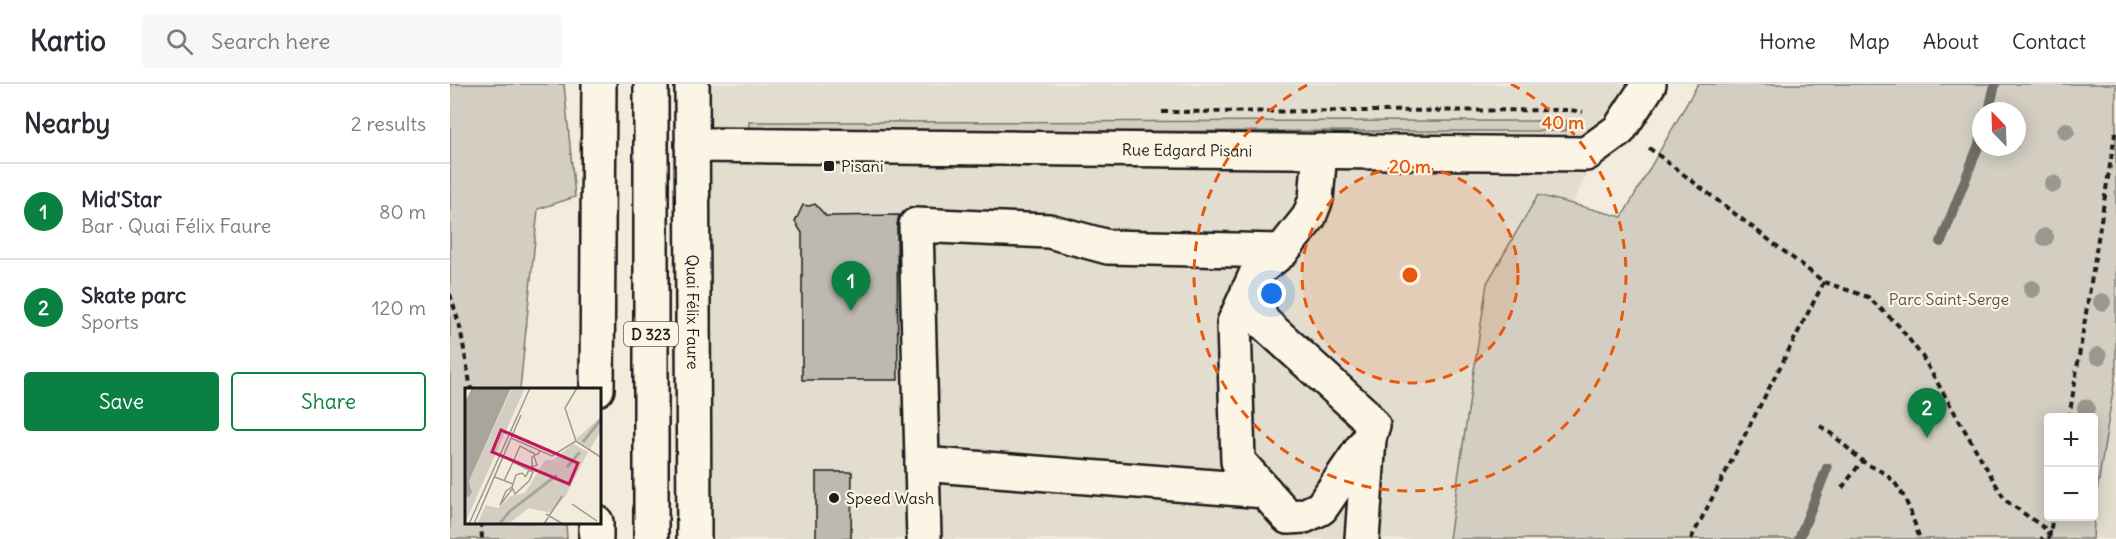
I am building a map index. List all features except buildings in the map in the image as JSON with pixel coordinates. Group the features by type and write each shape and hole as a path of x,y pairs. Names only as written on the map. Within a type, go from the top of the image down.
{"main road":[{"path":"597,388 598,84"},
{"name":"D 323","path":"651,84 651,539"},
{"name":"Quai Félix Faure","path":"692,84 694,539"},
{"name":"Rue Edgard Pisani","path":"692,145 1586,154 1618,130 1649,84"},
{"path":"1320,151 1316,199 1309,216 1282,251 1258,270 1234,323 1238,461 1288,517 1304,516 1321,508 1369,438"},
{"path":"924,539 916,225 1049,231 1108,247 1282,251"},
{"path":"1248,291 1263,322 1373,426 1369,438 1362,539"},
{"path":"922,464 1265,491"}],"path":[{"path":"2070,413 2116,128"},
{"path":"1649,148 1824,282 1868,297 1898,325 1922,356 2006,500 2050,532"},
{"path":"1691,539 1824,282"},
{"path":"450,294 460,327 471,388"},
{"path":"1820,426 1833,434 1862,461 1883,472 1893,481 1904,499 1920,539"},
{"path":"1842,488 1862,461"},
{"path":"2049,539 2052,521"},
{"path":"481,524 482,539"},
{"path":"2041,539 2050,532"}],"shaded area":[{"path":"701,84 1637,84 1597,152 1573,203 1538,195 1487,283 1449,539 713,539 700,158"},
{"path":"2116,372 2116,539 2093,539 2094,521 2098,521 2098,485"}],"green space":[{"path":"450,84 564,84 575,197 538,209 520,388 465,388 465,524 566,524 567,539 450,539"},
{"name":"Parc Saint-Serge","path":"1698,84 2116,84 2116,372 2098,485 2098,413 2044,413 2044,521 2094,521 2093,539 1449,539 1487,283 1538,195 1622,217"},
{"path":"1567,121 1566,131 749,132 749,122"}],"waterway":[{"path":"1991,102 1995,84"},
{"path":"1941,242 1974,156"},
{"path":"1799,539 1827,468"}],"place":[{"name":"Pisani","path":"829,166"},
{"name":"Mid'Star","path":"851,311"},
{"name":"Skate parc","path":"1927,438"},
{"name":"Speed Wash","path":"834,498"}]}
